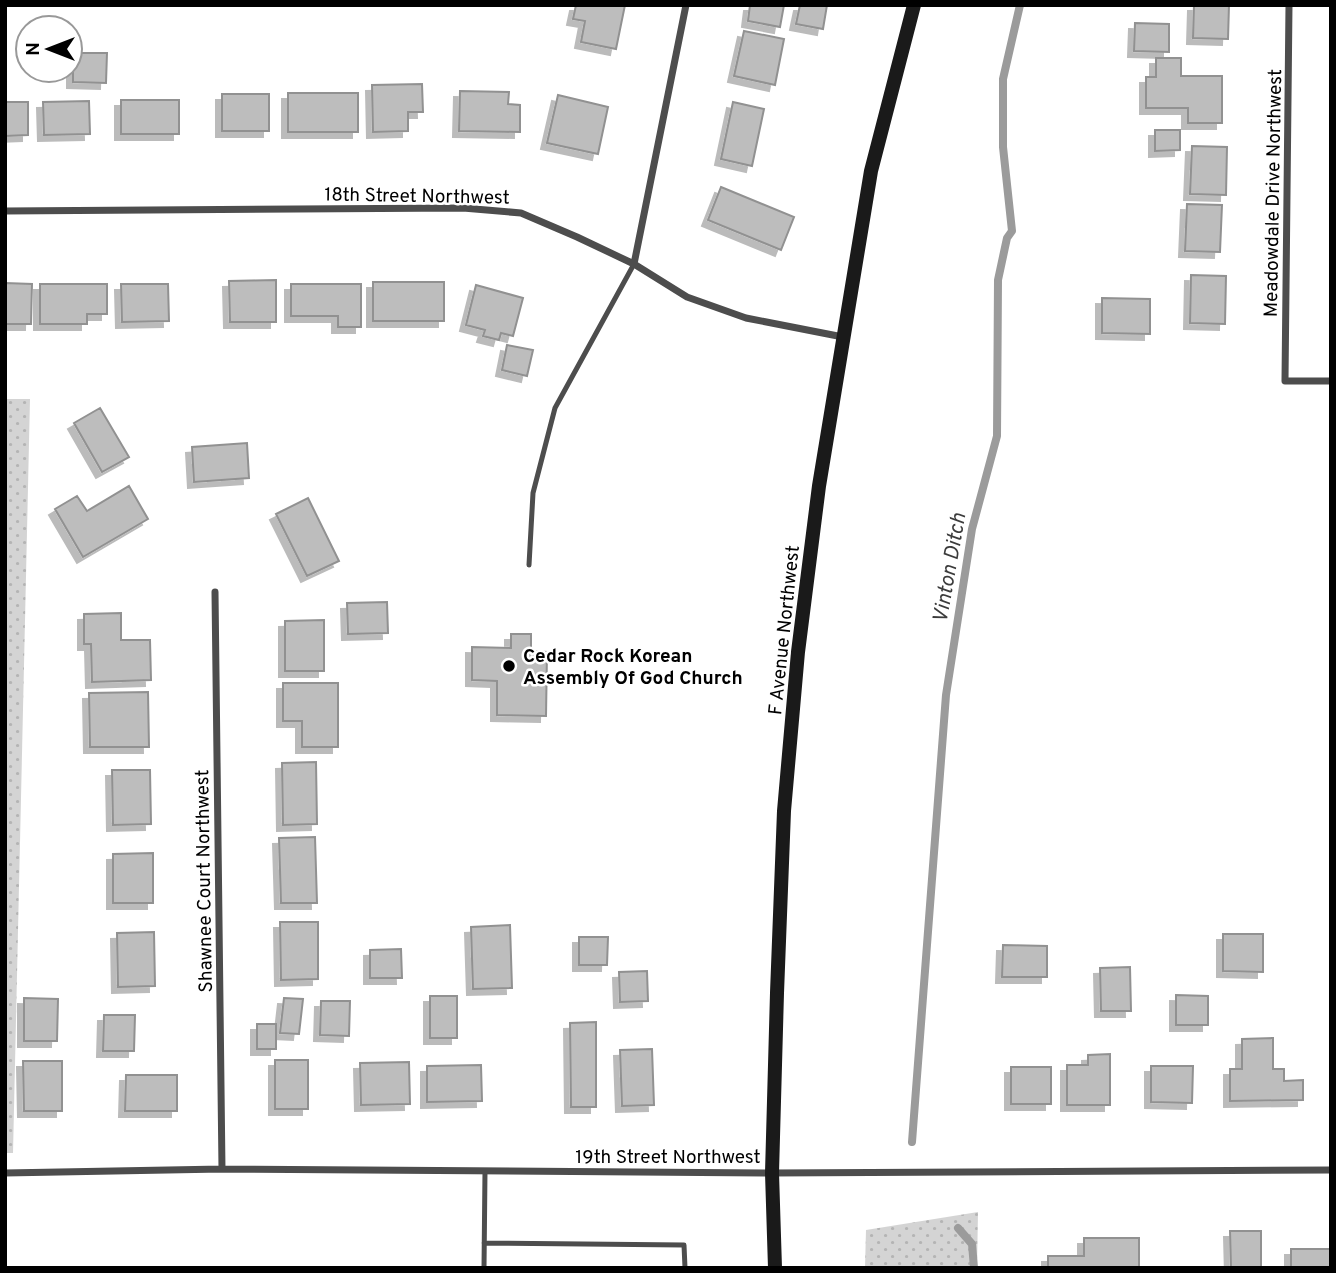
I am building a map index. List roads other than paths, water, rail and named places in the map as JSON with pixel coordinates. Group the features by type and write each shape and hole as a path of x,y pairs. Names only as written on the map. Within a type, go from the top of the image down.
{"main road":[{"name":"F Avenue Northwest","path":"775,1268 772,1173 784,811 796,679 819,486 871,171 914,5"}],"street":[{"path":"634,264 687,5"},
{"name":"Meadowdale Drive Northwest","path":"1289,5 1285,381 1331,381"},
{"name":"18th Street Northwest","path":"5,211 463,208 521,213 634,264 687,297 746,318 844,337"},
{"name":"Shawnee Court Northwest","path":"215,592 222,1169"},
{"name":"19th Street Northwest","path":"5,1173 222,1169 772,1173 1331,1170"}],"lane":[{"path":"529,565 533,493 555,408 634,264"},
{"path":"484,1268 485,1171"},
{"path":"484,1243 684,1245 685,1268"}],"waterway":[{"name":"Vinton Ditch","path":"912,1142 946,695 972,529 997,436 998,280 1007,238 1012,231 1003,147 1003,79 1020,5"},
{"name":"Vinton Ditch","path":"958,1228 972,1244 974,1268"}],"place":[{"name":"Cedar Rock Korean Assembly Of God Church","path":"509,666"}]}
